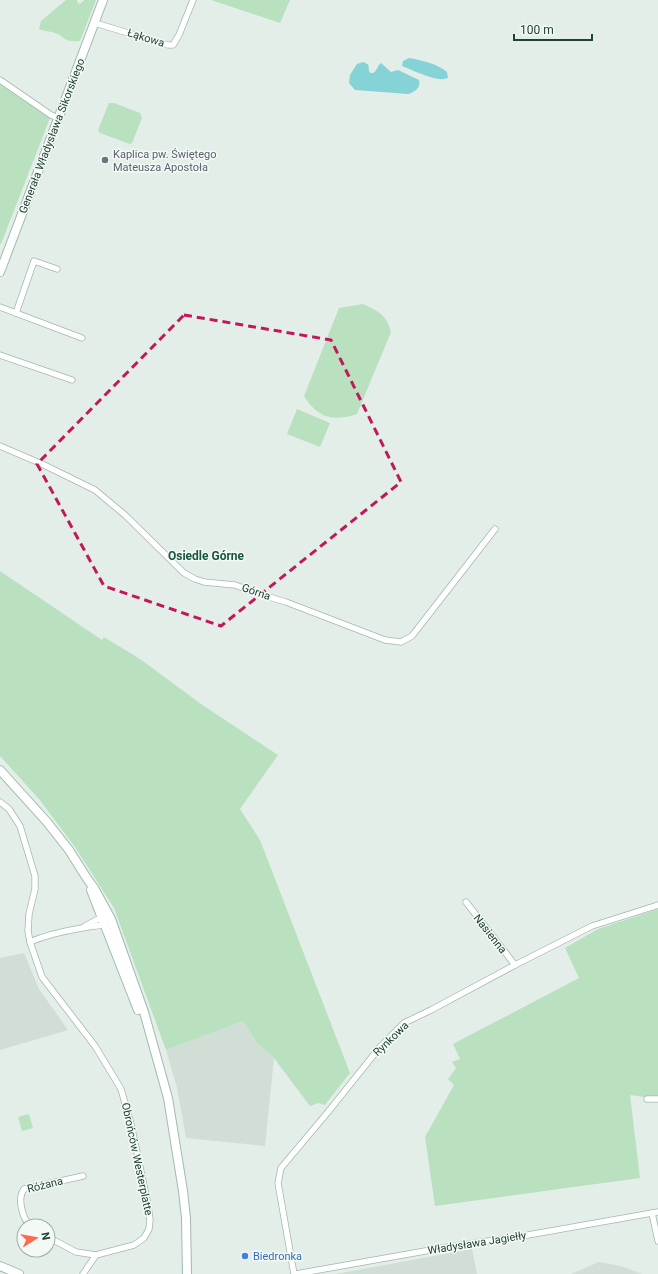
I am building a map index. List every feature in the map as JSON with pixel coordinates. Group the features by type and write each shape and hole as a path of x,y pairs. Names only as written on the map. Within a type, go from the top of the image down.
{"street":[{"name":"Generała Władysława Sikorskiego","path":"0,272 103,0"},
{"name":"Łąkowa","path":"95,22 168,46 173,45 179,35 192,0"},
{"path":"0,80 51,115 58,118"},
{"path":"16,313 34,261 57,269"},
{"path":"0,307 82,338"},
{"path":"0,355 72,380"},
{"name":"Górna","path":"0,446 95,490 125,515 184,572 195,579 204,582 235,585 286,602 385,640 401,642 412,636 495,529"},
{"path":"0,770 47,822 69,850 88,880 91,890 106,920 142,1005 163,1077 169,1104 183,1190 188,1253 192,1274"},
{"name":"Obrońców Westerplatte","path":"0,802 9,808 20,826 35,876 35,889 29,914 30,942 42,978 95,1046 121,1089 131,1124 148,1206 150,1220 149,1229 144,1238 134,1245 96,1256"},
{"name":"Nasienna","path":"466,902 515,965"},
{"name":"Rynkowa","path":"295,1274 278,1183 281,1168 328,1112 380,1046 404,1023 515,965 592,926 658,904"},
{"path":"30,942 51,934 106,920"},
{"path":"647,1099 658,1100"},
{"name":"Różana","path":"25,1218 20,1195 24,1189 83,1176"},
{"path":"655,1213 658,1241"},
{"name":"Władysława Jagiełły","path":"295,1274 655,1213"},
{"path":"56,1241 76,1252 96,1256 83,1274"},
{"path":"187,1274 186,1259 188,1253"},
{"path":"0,1266 19,1274"}],"highlighted area":[{"path":"184,315 331,340 401,482 221,626 104,586 37,464"}],"shaded area":[{"path":"24,953 39,989 68,1030 0,1050 0,958"},
{"path":"243,1021 257,1043 274,1058 265,1146 186,1138 177,1088 166,1050"},
{"path":"472,1249 477,1274 336,1274"},
{"path":"599,1262 621,1266 642,1274 571,1274"}],"green space":[{"path":"66,0 77,0 80,4 84,0 96,0 80,41 70,41 56,33 39,29 41,21"},
{"path":"211,0 290,0 280,23"},
{"path":"0,84 50,118 1,244 0,244"},
{"path":"109,103 114,103 140,113 142,118 132,143 130,144 100,133 98,130"},
{"path":"363,304 381,314 387,321 391,332 357,414 341,418 327,416 315,409 304,396 339,308"},
{"path":"297,409 330,423 320,447 287,434"},
{"path":"0,571 102,640 104,637 140,659 201,704 278,755 240,809 260,840 350,1073 325,1105 318,1103 310,1106 274,1058 257,1043 243,1021 166,1050 114,908 75,847 39,799 0,756"},
{"path":"658,909 658,1099 630,1095 640,1178 435,1206 425,1137 454,1085 448,1079 456,1068 452,1062 460,1059 453,1044 579,978 565,948 598,929"},
{"path":"29,1114 33,1128 22,1131 18,1117"}],"water":[{"path":"409,58 424,61 443,69 447,72 448,78 438,79 402,66 403,61"},
{"path":"363,62 368,65 370,73 373,73 381,63 391,72 398,70 419,80 419,85 415,91 408,94 355,90 349,83 350,75 357,64"}],"place":[{"name":"Kaplica pw. Świętego Mateusza Apostoła","path":"105,160"},
{"name":"Biedronka","path":"245,1256"}],"district":[{"name":"Osiedle Górne","path":"206,556"}]}
